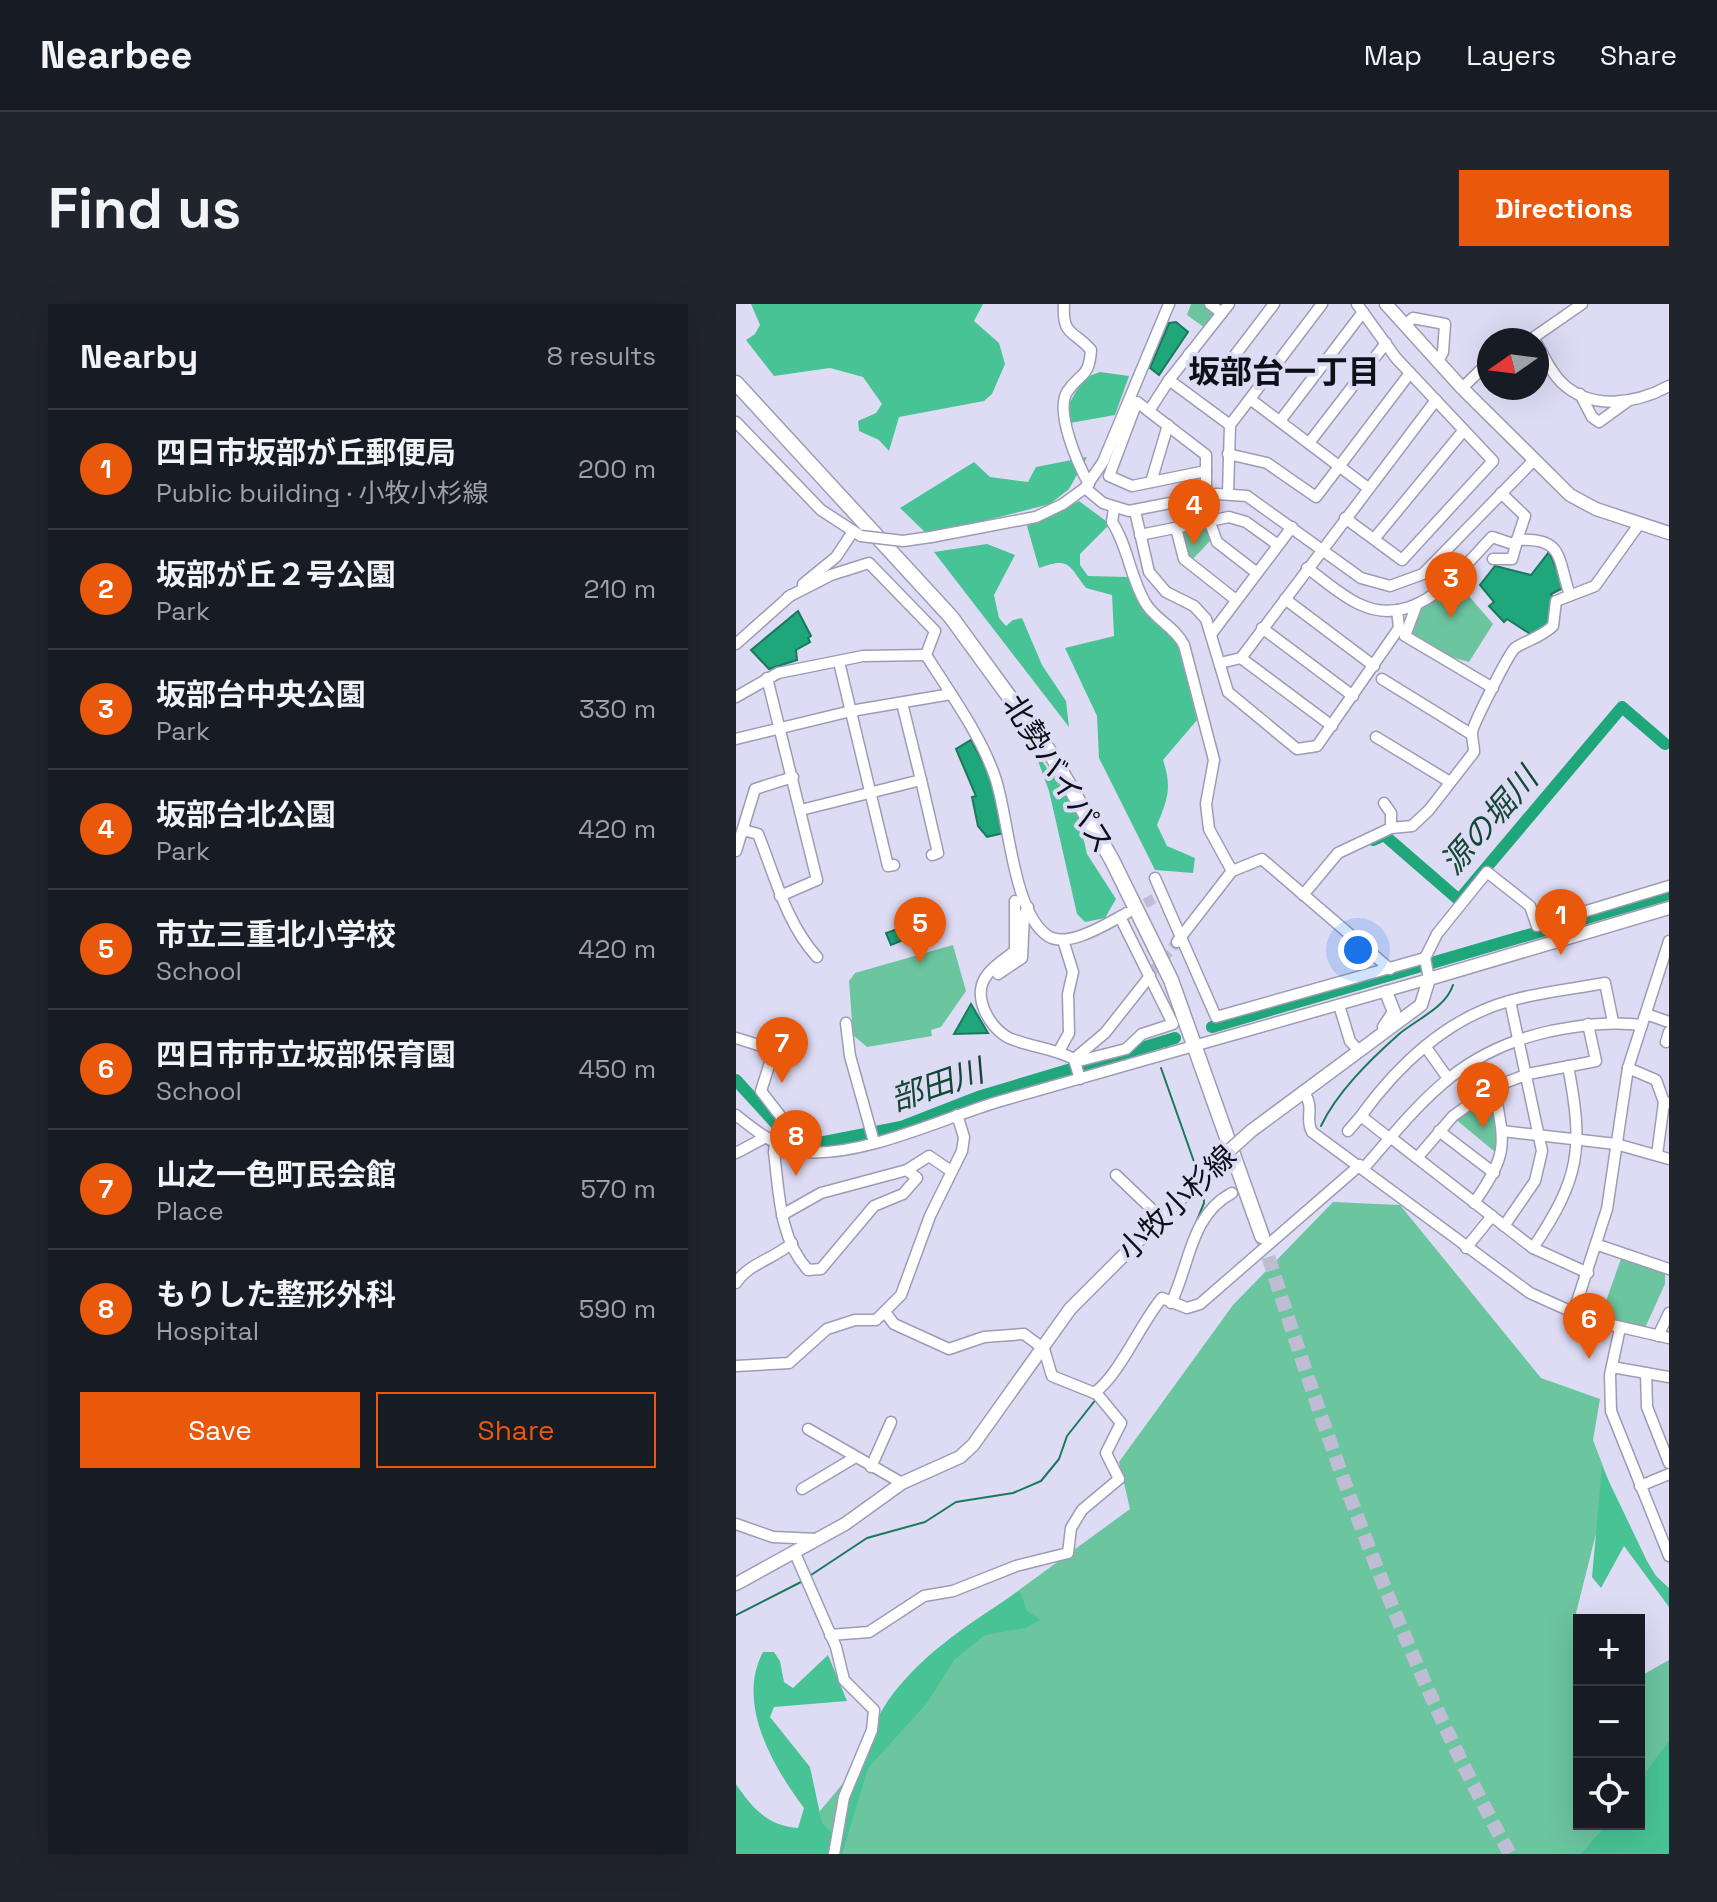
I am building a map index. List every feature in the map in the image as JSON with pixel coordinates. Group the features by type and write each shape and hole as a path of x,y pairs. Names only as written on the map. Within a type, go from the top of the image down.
{"highway":[{"name":"北勢バイパス","path":"736,383 924,585 988,664 1028,720 1082,806 1119,873 1171,980 1198,1047 1262,1236"}],"main road":[{"path":"1386,304 1462,388 1570,495 1596,509 1669,533"},
{"path":"1426,968 1669,908"},
{"name":"小牧小杉線","path":"736,1584 817,1539 902,1483 960,1457 973,1445 1070,1309 1160,1217 1251,1131 1421,1005 1426,968"},
{"path":"1371,1041 1394,1012 1386,992"}],"street":[{"path":"1064,304 1063,323 1067,331 1091,350 1088,371 1068,391 1063,415 1087,486 1114,508 1135,511 1228,493 1259,502 1367,582 1390,586 1403,584 1423,574 1534,460"},
{"path":"736,422 811,501 856,534 892,541 931,537 1036,517 1063,504 1087,486 1103,462 1169,304"},
{"path":"1149,411 1225,308 1210,304"},
{"path":"1189,354 1219,376 1274,304"},
{"path":"1228,493 1230,425 1322,304"},
{"path":"1549,329 1582,304"},
{"path":"1280,421 1360,308 1410,373 1493,461 1402,560 1345,518"},
{"path":"1405,325 1413,318 1445,324 1443,352 1438,361"},
{"path":"1309,443 1386,343"},
{"path":"1549,364 1558,378 1580,394 1609,402 1630,400 1669,386"},
{"path":"1228,454 1267,463 1316,497 1410,373"},
{"path":"1462,388 1477,374"},
{"path":"1169,380 1230,425"},
{"path":"1580,394 1592,417 1599,422 1630,400"},
{"path":"1250,399 1368,488"},
{"path":"1220,663 1241,658 1436,400"},
{"path":"1206,471 1132,486 1109,476 1137,402 1206,455 1206,471 1206,496"},
{"path":"1151,482 1168,425"},
{"path":"1374,539 1464,430"},
{"path":"1493,559 1512,559 1525,516 1501,493"},
{"path":"1114,508 1112,522 1119,532 1135,585 1153,614 1174,629 1184,645 1214,760 1206,804 1209,829 1232,871"},
{"path":"1135,511 1149,572 1166,592 1197,609 1212,633 1228,692 1297,749 1317,746 1332,726 1399,628 1397,610"},
{"path":"1140,535 1209,520 1241,520 1278,545"},
{"path":"1209,520 1217,542 1257,573"},
{"path":"1303,895 1332,857 1391,828 1412,826 1474,752 1471,734 1511,652 1538,639 1553,626 1556,601 1595,586 1640,523"},
{"path":"1212,633 1292,527"},
{"path":"1176,528 1184,559 1236,600"},
{"path":"736,644 836,557 856,534"},
{"path":"1307,568 1362,606 1397,610 1436,594 1492,537 1517,542 1535,539 1550,544 1560,557 1570,595"},
{"path":"788,597 867,562 935,631 926,655"},
{"path":"1285,599 1374,666"},
{"path":"1417,604 1405,636 1493,688"},
{"path":"1262,628 1353,696"},
{"path":"736,697 767,678 863,656 926,655"},
{"path":"736,1115 811,1152 873,1136 904,1136 1126,1049 1142,1034 1173,1024 1123,915 1063,940 1049,937 1028,907 1020,894 995,777 951,694 926,655"},
{"path":"1241,658 1332,726"},
{"path":"839,662 888,866 894,865"},
{"path":"767,678 817,880 780,896"},
{"path":"1382,679 1471,734"},
{"path":"736,739 851,711 951,694"},
{"path":"902,703 938,853 932,855"},
{"path":"1376,737 1450,782"},
{"path":"736,851 759,785 793,777"},
{"path":"801,810 921,780"},
{"path":"1384,803 1391,813 1391,828"},
{"path":"743,830 758,834 780,896 804,942 817,957"},
{"path":"1180,938 1232,871 1262,859 1390,969"},
{"path":"1077,1068 1198,1047 1386,992 1426,968 1437,934 1487,872 1530,906 1537,926 1669,886"},
{"path":"1155,878 1159,896 1216,1017 1390,969 1426,968"},
{"path":"1015,901 1015,951 985,976 982,1002 988,1017 1006,1037 1059,1051 1077,1068"},
{"path":"982,1002 991,980 1022,958 1024,915 1028,907"},
{"path":"1059,1051 1069,1033 1068,994 1073,972 1063,940"},
{"path":"1573,1314 1598,1245 1628,1068 1669,941"},
{"path":"1077,1068 1151,974"},
{"path":"1348,1131 1396,1072 1425,1046 1467,1019 1510,1001 1605,983 1613,1022"},
{"path":"1504,1226 1538,1176 1541,1136 1510,1001"},
{"path":"1339,1005 1350,1041 1358,1050"},
{"path":"1168,1301 1187,1308 1200,1304 1362,1166 1447,1077 1492,1049 1520,1038 1588,1024 1644,1020 1669,1022"},
{"path":"846,1023 850,1056 873,1136"},
{"path":"1417,1158 1468,1103 1494,1087 1528,1074 1596,1061 1588,1024"},
{"path":"736,1038 774,1050 761,1091 777,1136 782,1215 792,1243 806,1268 821,1269 874,1206 903,1194 917,1178 907,1170"},
{"path":"1425,1046 1447,1077"},
{"path":"1533,1248 1567,1193 1578,1140 1568,1066"},
{"path":"1628,1068 1664,1082 1666,1102 1657,1155"},
{"path":"1474,1203 1494,1173 1503,1152 1494,1087"},
{"path":"1303,1091 1312,1106 1309,1124 1315,1134 1530,1293 1573,1314 1664,1337 1669,1313"},
{"path":"736,1366 760,1362 784,1365 827,1329 855,1320 876,1320 885,1312 905,1288 930,1216 964,1144 957,1115"},
{"path":"1361,1116 1533,1248 1588,1273"},
{"path":"1439,1131 1494,1173"},
{"path":"1502,1131 1616,1144 1669,1159"},
{"path":"736,1153 777,1136"},
{"path":"782,1215 821,1193 907,1170 929,1156 951,1171"},
{"path":"1116,1175 1160,1217"},
{"path":"1097,1395 1145,1319 1168,1301 1193,1236 1215,1204 1232,1193"},
{"path":"1466,1248 1492,1216"},
{"path":"736,1283 751,1267 775,1257 792,1243"},
{"path":"1598,1245 1669,1269"},
{"path":"830,1635 869,1632 924,1596 953,1591 1016,1566 1068,1553 1071,1528 1082,1510 1119,1479 1106,1453 1121,1423 1097,1395 1052,1376 1044,1349 1024,1334 984,1337 954,1349 894,1324 885,1312"},
{"path":"1620,1328 1609,1393 1613,1418 1669,1556"},
{"path":"1612,1367 1669,1377"},
{"path":"1646,1373 1647,1407 1669,1463"},
{"path":"871,1467 891,1422"},
{"path":"808,1429 902,1483"},
{"path":"802,1489 854,1458"},
{"path":"1640,1486 1669,1474"},
{"path":"736,1524 773,1537 817,1539"},
{"path":"794,1551 830,1635 844,1680 874,1710 872,1730 844,1797 834,1854"}],"shaded area":[{"path":"751,304 983,304 974,321 999,343 1005,364 992,394 984,401 899,417 889,451 879,440 859,431 858,421 876,413 882,404 863,377 830,368 774,376 746,340 755,334 760,325"},
{"path":"1191,304 1204,304 1215,311 1216,315 1205,328 1187,315"},
{"path":"1176,322 1188,332 1159,375 1150,368 1169,323"},
{"path":"1100,372 1129,376 1115,415 1070,423 1066,409 1084,378"},
{"path":"1087,457 1069,489 1050,504 928,535 900,508 974,462 990,477 1028,482 1036,467"},
{"path":"1079,501 1110,524 1080,554 1080,565 1088,576 1129,577 1181,646 1197,720 1163,760 1168,793 1157,825 1167,846 1195,858 1193,873 1155,870 1099,758 1097,716 1065,648 1114,636 1112,595 1086,588 1075,573 1062,563 1039,568 1027,526"},
{"path":"1204,524 1211,540 1190,562 1186,558 1182,530"},
{"path":"987,544 1015,555 994,595 999,618 1006,626 1022,618 1042,665 1066,701 1069,727 934,552"},
{"path":"1549,552 1565,587 1551,594 1554,599 1549,626 1535,637 1507,619 1504,622 1489,606 1494,602 1480,585 1495,566 1531,575"},
{"path":"1462,574 1466,581 1462,588 1493,624 1469,662 1437,653 1408,634 1422,605"},
{"path":"798,611 811,636 808,638 810,642 796,650 797,660 769,669 751,650"},
{"path":"971,740 991,777 1004,833 987,837 978,826 972,797 976,796 956,749"},
{"path":"1034,750 1077,810 1087,854 1116,899 1105,918 1085,922 1077,914 1049,791"},
{"path":"909,925 913,936 891,945 886,933"},
{"path":"953,945 966,991 941,1027 931,1030 932,1036 867,1047 853,1035 849,981 855,973"},
{"path":"971,1004 988,1033 954,1034"},
{"path":"1493,1092 1500,1156 1454,1118"},
{"path":"1333,1202 1400,1205 1541,1378 1600,1399 1593,1440 1609,1482 1577,1614 1573,1614 1573,1830 1615,1830 1598,1854 784,1854 982,1617 1130,1509 1119,1462 1233,1305"},
{"path":"1622,1256 1665,1272 1665,1284 1645,1328 1600,1318"},
{"path":"1602,1467 1647,1561 1656,1576 1669,1588 1669,1607 1624,1546 1601,1588 1592,1577"},
{"path":"1020,1591 1027,1611 1040,1620 1025,1628 985,1635 954,1660 927,1703 868,1768 842,1854 736,1854 736,1784 755,1808 778,1824 798,1828 804,1808 780,1773 761,1733 754,1692 756,1672 763,1652 774,1652 780,1661 784,1682 793,1688 828,1655 847,1701 774,1707 770,1717 810,1767 822,1823 831,1832 867,1741 894,1693 943,1644"},
{"path":"1669,1660 1669,1750 1645,1785 1645,1686 1645,1674"},
{"path":"1669,1741 1669,1854 1581,1854 1602,1830 1645,1830 1645,1773"}],"waterway":[{"name":"源の堀川","path":"1373,840 1384,835 1459,900 1622,707 1665,744"},
{"name":"部田川","path":"1212,1027 1669,894"},
{"path":"1321,1126 1336,1101 1366,1066 1398,1035 1444,1001 1453,985"},
{"name":"部田川","path":"736,1080 788,1137 814,1144 901,1127 978,1097 1175,1038"},
{"name":"部田川","path":"1166,1048 1168,1041"},
{"path":"1161,1068 1198,1173"},
{"path":"1189,1240 1204,1203 1203,1186"},
{"path":"808,1577 867,1538 925,1522 956,1502 1013,1493 1041,1481 1059,1459 1067,1436 1097,1398"},
{"path":"736,1615 803,1581"}],"tunnel":[{"path":"1132,911 1155,898"},
{"path":"1153,971 1177,942"},
{"path":"1262,1237 1314,1395 1371,1552 1435,1705 1510,1854"}],"place":[{"name":"坂部台北公園","path":"1194,545"},
{"name":"坂部台中央公園","path":"1451,618"},
{"name":"四日市坂部が丘郵便局","path":"1561,955"},
{"name":"市立三重北小学校","path":"920,963"},
{"name":"山之一色町民会館","path":"782,1083"},
{"name":"坂部が丘２号公園","path":"1483,1128"},
{"name":"もりした整形外科","path":"796,1176"},
{"name":"四日市市立坂部保育園","path":"1589,1359"}],"district":[{"name":"坂部台一丁目","path":"1284,372"}]}
